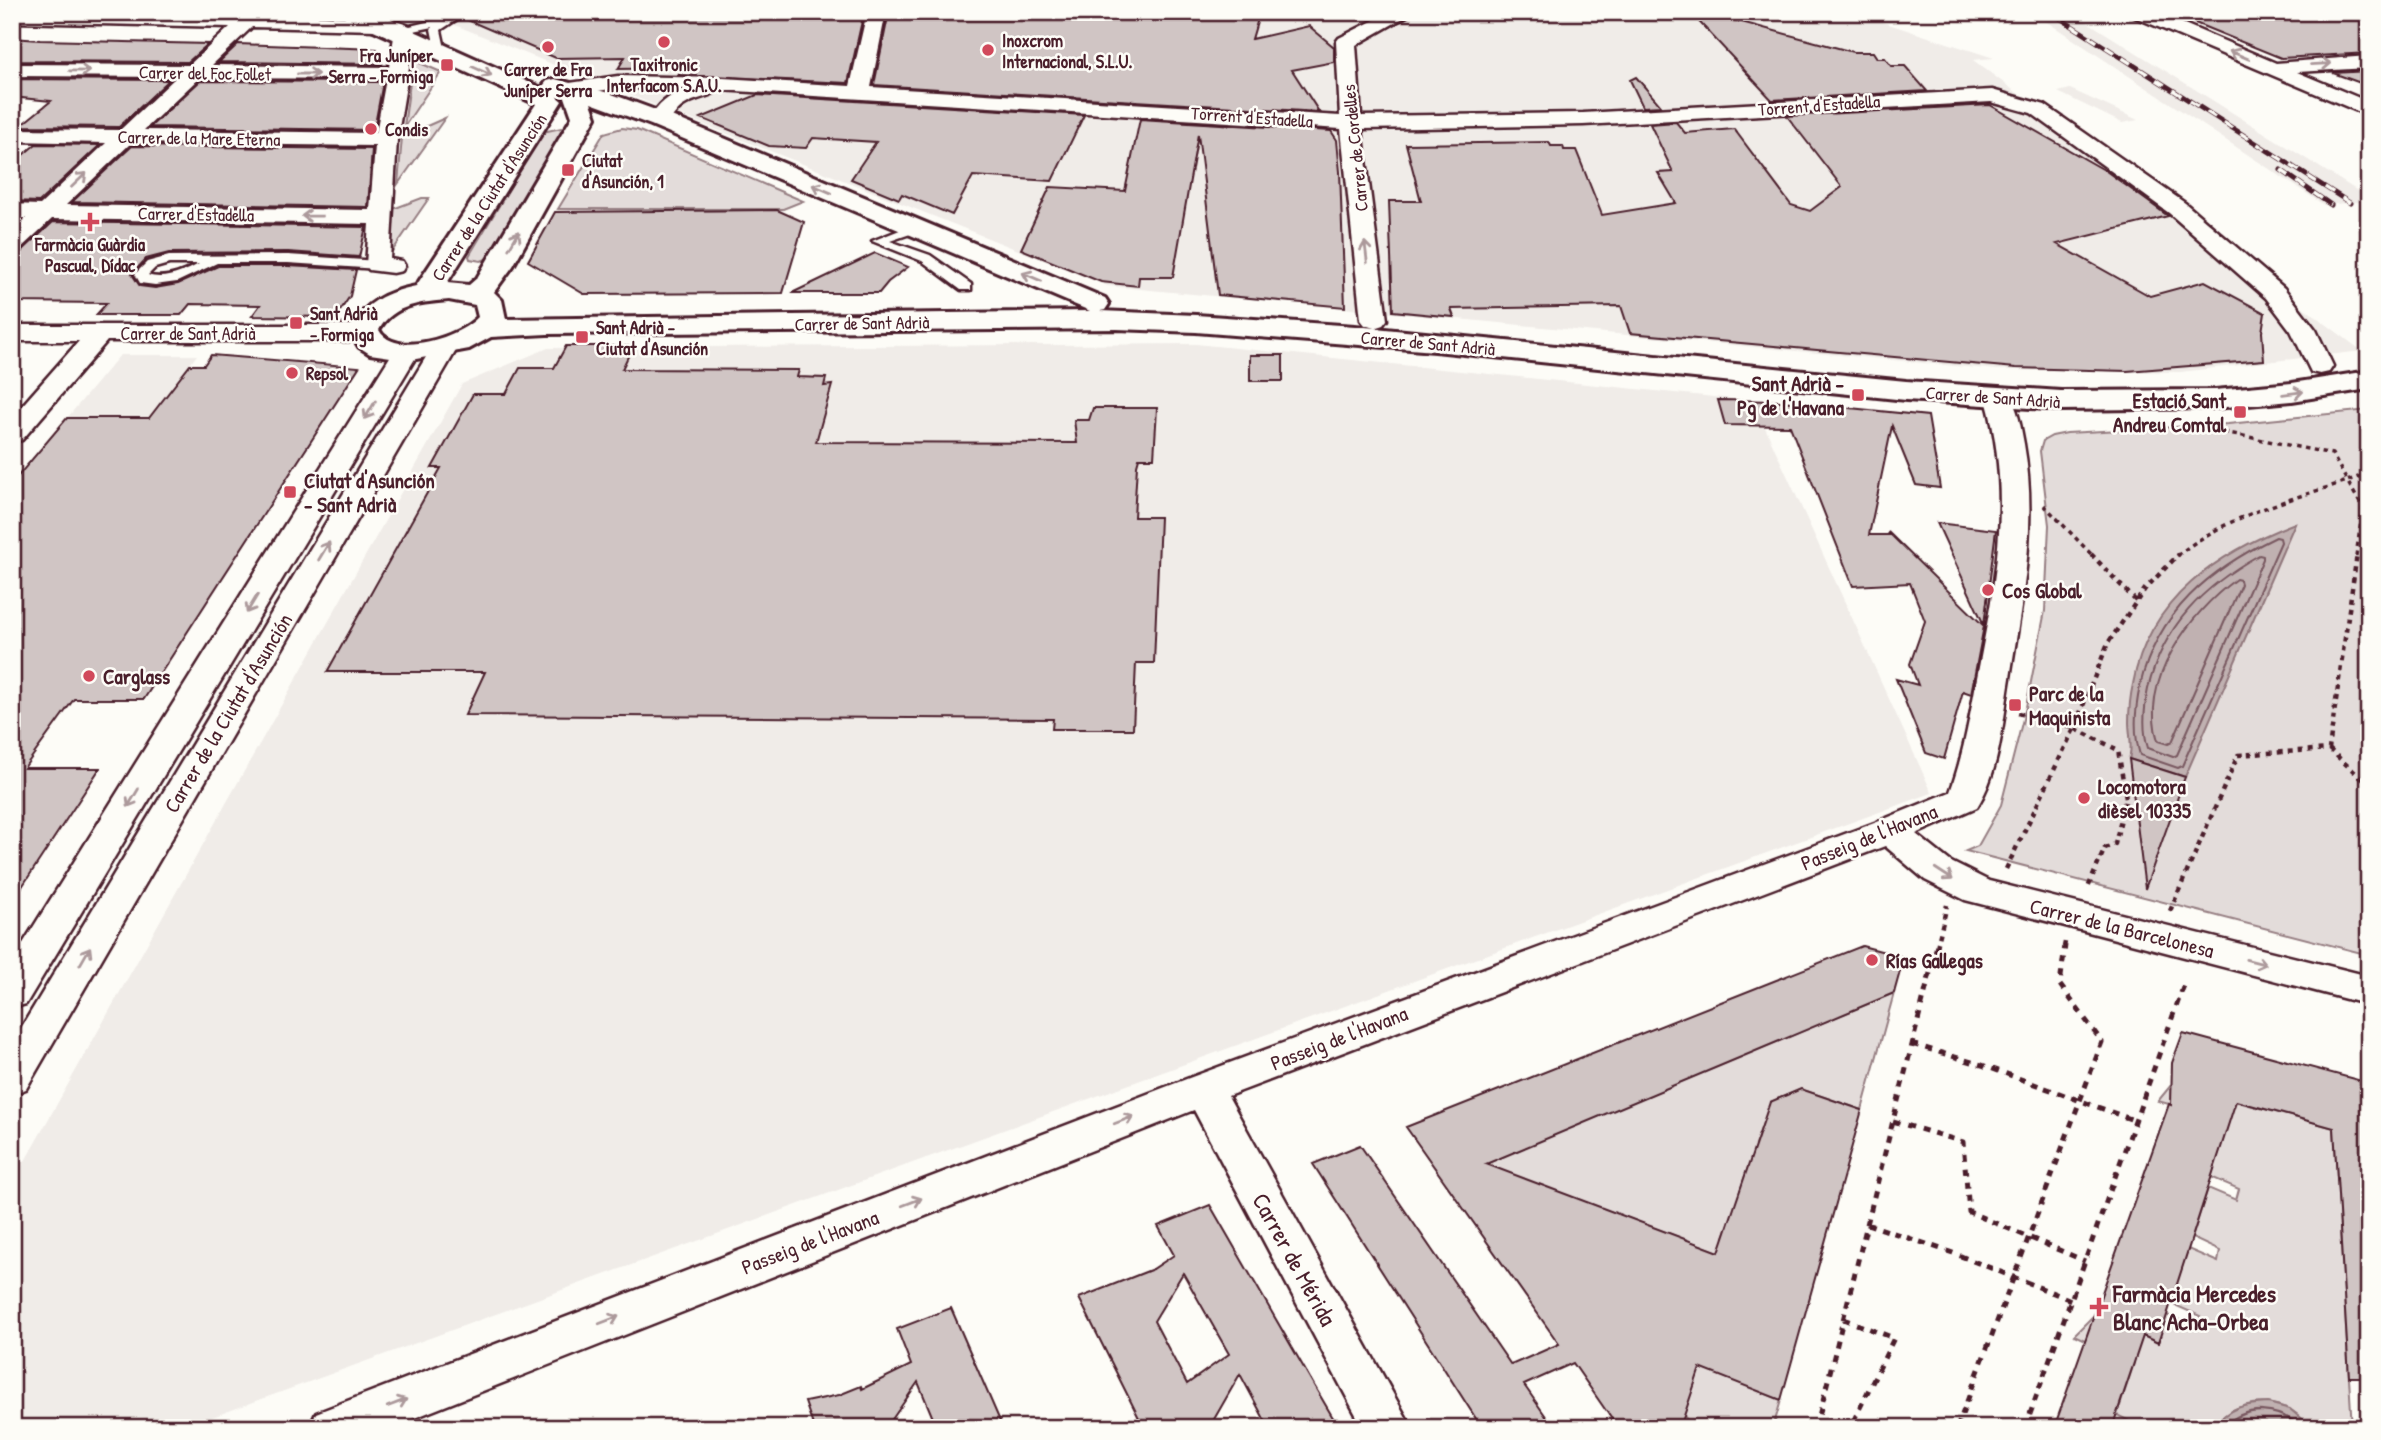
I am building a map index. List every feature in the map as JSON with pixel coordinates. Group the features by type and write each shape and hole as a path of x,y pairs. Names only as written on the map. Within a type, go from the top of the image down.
{"street":[{"path":"397,12 436,25 557,93"},
{"path":"859,93 877,12"},
{"name":"Carrer de Cordelles","path":"1374,320 1351,123 1346,41 1405,12"},
{"path":"2139,12 2369,110"},
{"path":"12,16 249,19 362,17 441,53 557,93 601,98 660,120 1095,304"},
{"path":"12,244 249,19"},
{"path":"386,266 380,217 386,140 404,37"},
{"path":"2274,70 2294,65 2369,62"},
{"name":"Carrer del Foc Follet","path":"12,70 397,73"},
{"name":"Torrent d'Estadella","path":"557,93 618,82 723,84 1351,123 1583,119 1976,95 2038,109 2177,208 2275,293 2303,330 2320,366"},
{"path":"660,120 664,110 685,96 723,84"},
{"name":"Carrer de la Ciutat d'Asunción","path":"427,292 557,93 584,117 487,284 483,309"},
{"name":"Carrer de la Mare Eterna","path":"12,135 386,140"},
{"name":"Carrer d'Estadella","path":"12,211 380,217"},
{"path":"449,291 483,309 469,339 445,348 406,352 381,347 367,339 364,333 368,318 381,308 403,298 427,292 449,291"},
{"name":"Carrer de Sant Adrià","path":"483,309 1095,304 1374,320 1995,388 2103,403 2225,401 2319,390 2369,380"},
{"name":"Carrer de Sant Adrià","path":"483,309 547,325 1116,320 1192,323 1995,388 2197,382 2369,357"},
{"name":"Carrer de Sant Adrià","path":"12,333 364,333"},
{"path":"12,434 100,333"},
{"name":"Carrer de la Ciutat d'Asunción","path":"12,1078 445,348"},
{"name":"Carrer de la Ciutat d'Asunción","path":"12,995 406,352"},
{"name":"Passeig de l'Havana","path":"333,1428 1203,1089 1890,831 1965,799 1979,764 2008,605 2016,534 2017,501 2013,449 1995,388"},
{"name":"Carrer de la Barcelonesa","path":"1890,831 1938,871 1978,891 2369,991"},
{"path":"12,995 62,995"},
{"name":"Carrer de Mérida","path":"1203,1089 1388,1428"}],"lane":[{"path":"362,17 374,15 409,29 436,25 463,12"},
{"path":"436,25 441,53"},
{"path":"915,228 878,241 926,258 966,287"},
{"path":"214,260 288,260 386,266"}],"path":[{"path":"2193,420 2224,432 2332,454 2363,509 2329,749"},
{"path":"2004,873 2074,727 2101,658 2136,601 2180,552 2208,532 2242,517 2369,473"},
{"path":"2040,505 2047,506 2136,601"},
{"path":"2017,712 2074,727 2118,750 2126,798 2115,844 2105,848 2086,895"},
{"path":"2169,916 2238,755 2329,749 2369,785"},
{"path":"1816,1428 1948,901"},
{"path":"1957,1428 2102,1042 2060,985 2065,942"},
{"path":"2025,1428 2185,982"},
{"path":"1912,1044 1982,1065 2136,1121"},
{"path":"1893,1121 1963,1142 1969,1212 2085,1261"},
{"path":"1867,1224 2014,1276 2071,1300"},
{"path":"1843,1319 1894,1338 1850,1428"}],"shaded area":[{"path":"422,12 1851,12 1994,58 1973,60 2362,351 2180,372 1998,370 1108,286"},
{"path":"2073,13 2369,198 2369,201 2324,205 2038,16"},
{"path":"413,60 441,72 404,127"},
{"path":"2070,89 2138,120 2122,123 2058,92"},
{"path":"445,118 398,184 402,137"},
{"path":"561,128 564,132 492,257 481,261 470,259 469,256 543,132"},
{"path":"622,128 637,130 803,201 783,209 558,209 604,133"},
{"path":"429,198 391,253 387,253 393,209"},
{"path":"1196,344 1753,401 1932,793 182,1428 12,1428 12,1184 462,384 548,348"},
{"path":"120,355 197,355 149,418 67,418"},
{"path":"2369,410 2369,955 1966,851 1978,846 2001,805 2026,707 2045,611 2049,525 2040,451 2043,441 2067,433 2228,424"},
{"path":"1894,993 1862,1110 1801,1089 1771,1102 1794,1111 1787,1131 1763,1123 1755,1145 1779,1155 1773,1176 1748,1167 1740,1191 1765,1200 1757,1223 1733,1213 1724,1237 1749,1247 1710,1371 1781,1400 1773,1428 1693,1428 1583,1279 1577,1281 1489,1162","holes":["1569,1196 1735,1258 1700,1367"]},
{"path":"2172,1084 2334,1128 2352,1428 2313,1428 2292,1411 2261,1403 2229,1412 2214,1428 2143,1428 2117,1415 2134,1363 2074,1335 2095,1314 2167,1315 2197,1327 2200,1316 2170,1303 2188,1249 2218,1262 2220,1251 2192,1238 2208,1188 2236,1200 2239,1189 2211,1177 2229,1121 2158,1101"}],"water":[{"path":"2295,523 2185,777 2129,759 2132,689 2141,654 2154,627 2171,603 2191,582 2214,564 2240,548"},
{"path":"2268,1403 2290,1409 2312,1428 2214,1428 2224,1415 2237,1408"}],"building":[{"path":"471,12 864,12 848,83 678,75 682,68 618,69 625,57 556,58 463,18"},
{"path":"889,12 1176,12 1177,15 1260,12 1252,39 1309,26 1334,47 1334,62 1292,70 1319,112 874,85"},
{"path":"1690,12 1704,12 1853,52 1873,52 1877,58 1885,58 1891,66 1905,66 1927,91 1772,100"},
{"path":"2168,12 2369,12 2369,53 2281,58"},
{"path":"12,38 208,44 188,62 12,61"},
{"path":"238,44 377,49 382,64 219,62"},
{"path":"2369,71 2369,86 2333,73"},
{"path":"1636,77 1661,106 1643,107 1630,80"},
{"path":"12,79 169,80 119,127 20,126 51,101 12,97"},
{"path":"200,81 383,82 374,130 150,127"},
{"path":"757,95 1084,115 1052,181 973,176 952,215 902,194 899,199 851,179 876,142 813,138 806,148 769,146 701,118"},
{"path":"1990,105 2106,171 2168,216 2057,244 2150,296 2205,281 2265,313 2262,332 2264,360 2127,371 2016,368 1630,333 1621,306 1451,309 1454,317 1393,311 1389,201 1421,201 1406,144 1549,142 1551,146 1563,146 1564,150 1576,150 1602,215 1676,203 1658,173 1673,172 1650,124 1676,122 1685,133 1734,129 1791,205 1810,211 1842,187 1787,116"},
{"path":"1140,119 1331,131 1337,140 1340,172 1345,307 1218,295 1198,134 1173,277 1139,277 1138,286 1101,282 1021,249 1050,187 1125,191"},
{"path":"36,144 100,145 39,202 12,201 12,164"},
{"path":"132,146 372,149 368,207 72,202"},
{"path":"777,210 804,222 783,293 584,294 528,261 555,212"},
{"path":"53,222 366,227 359,257 288,252 169,253 146,259 132,274 140,286 155,288 178,284 218,266 356,270 350,296 336,317 252,316 260,305 190,304 181,315 96,315 107,303 12,302 12,253 22,251"},
{"path":"875,253 908,267 888,282 879,293 792,293"},
{"path":"566,346 633,346 622,369 799,370 797,377 826,378 824,386 832,385 816,442 1077,443 1074,420 1089,420 1093,408 1157,408 1154,458 1139,458 1137,465 1134,517 1160,517 1154,663 1136,663 1133,729 1052,729 1053,719 465,715 485,672 327,672 441,468 432,468 473,394 506,394 520,368 554,368"},
{"path":"211,355 359,367 144,699 74,699 24,768 100,768 12,902 12,483 67,418 149,418 190,365 204,365"},
{"path":"1250,355 1283,355 1283,381 1250,381"},
{"path":"1718,400 1781,401 1928,416 1940,488 1916,485 1892,426 1869,535 1889,535 1888,532 1984,626 1971,694 1963,691 1944,759 1926,753 1896,679 1918,685 1910,664 1925,621 1910,583 1853,586 1790,426 1725,425"},
{"path":"1937,523 1996,530 1984,625"},
{"path":"2129,759 2185,777 2145,889"},
{"path":"1862,946 1904,957 1894,993 1486,1164 1719,1252 1770,1102 1801,1089 1862,1110 1781,1400 1700,1368 1680,1428 1618,1428 1573,1363 1524,1385 1554,1428 1482,1428 1313,1164 1360,1145 1511,1365 1559,1344 1406,1127"},
{"path":"2183,1033 2369,1083 2369,1377 2349,1377 2334,1128 2236,1101 2158,1343 2143,1336 2112,1428 2054,1428 2169,1104 2171,1105 2172,1063"},
{"path":"1210,1205 1339,1428 1269,1428 1240,1374 1209,1428 1144,1428 1079,1298 1153,1269 1174,1255 1158,1226","holes":["1183,1273 1229,1354 1187,1384 1154,1321"]},
{"path":"951,1308 1003,1428 937,1428 918,1382 886,1428 814,1428 805,1402 839,1395 861,1386 862,1389 911,1365 897,1329"}],"railway":[{"path":"2055,15 2350,203"},
{"path":"2281,170 2331,205"}],"place":[{"name":"Taxitronic Interfacom S.A.U.","path":"664,42"},
{"name":"Carrer de Fra Juníper Serra","path":"548,47"},
{"name":"Inoxcrom Internacional, S.L.U.","path":"988,50"},
{"name":"Fra Juníper Serra - Formiga","path":"447,65"},
{"name":"Condis","path":"371,129"},
{"name":"Ciutat d'Asunción, 1","path":"568,170"},
{"name":"Farmàcia Guàrdia Pascual, Dídac","path":"90,222"},
{"name":"Sant Adrià - Formiga","path":"296,323"},
{"name":"Sant Adrià - Ciutat d'Asunción","path":"582,337"},
{"name":"Repsol","path":"292,373"},
{"name":"Sant Adrià - Pg de l'Havana","path":"1858,395"},
{"name":"Estació Sant Andreu Comtal","path":"2240,412"},
{"name":"Ciutat d'Asunción - Sant Adrià","path":"290,492"},
{"name":"Cos Global","path":"1988,590"},
{"name":"Carglass","path":"89,676"},
{"name":"Parc de la Maquinista","path":"2015,705"},
{"name":"Locomotora dièsel 10335","path":"2084,798"},
{"name":"Rías Gallegas","path":"1872,960"},
{"name":"Farmàcia Mercedes Blanc Acha-Orbea","path":"2099,1307"}]}
